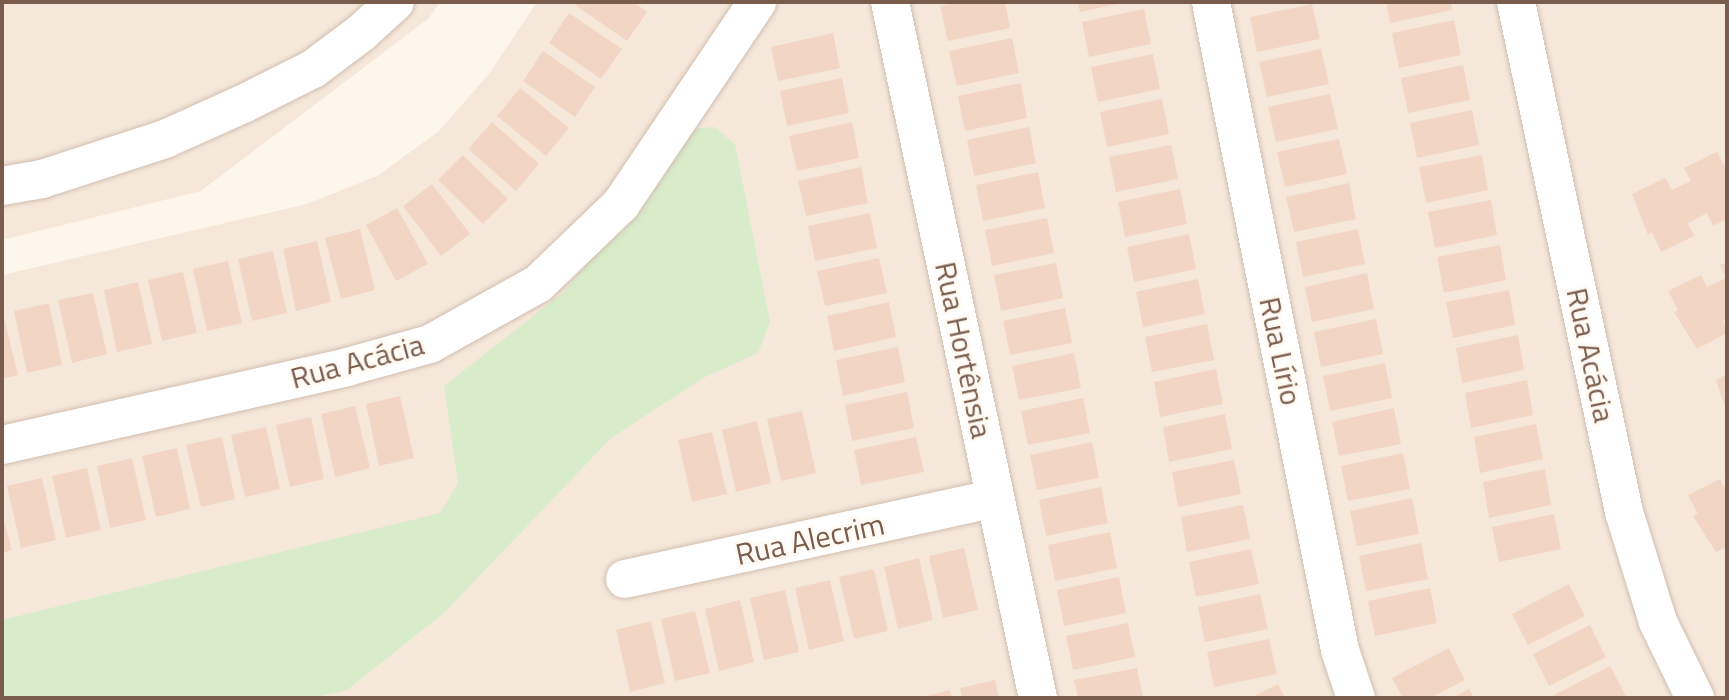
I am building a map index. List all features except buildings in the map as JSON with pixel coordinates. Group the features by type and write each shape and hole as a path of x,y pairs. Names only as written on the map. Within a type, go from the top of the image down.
{"street":[{"path":"2,186 42,179 165,139 243,104 313,69 361,33 395,2"},
{"name":"Rua Acácia","path":"2,445 347,367 430,344 538,284 621,204 757,2"},
{"name":"Rua Hortênsia","path":"890,2 1038,698"},
{"name":"Rua Lírio","path":"1211,2 1340,650 1356,698"},
{"name":"Rua Acácia","path":"1516,2 1624,512 1658,622 1695,698"},
{"name":"Rua Alecrim","path":"625,579 995,498"}],"shaded area":[{"path":"2,2 440,2 429,18 201,191 2,240"},
{"path":"537,2 1727,2 1727,698 2,698 2,275 307,204 377,176 438,132 488,75"}],"green space":[{"path":"714,127 735,144 770,322 758,353 703,378 611,438 445,612 347,690 313,698 2,698 2,620 440,513 458,483 444,386 564,292 690,129"}]}
